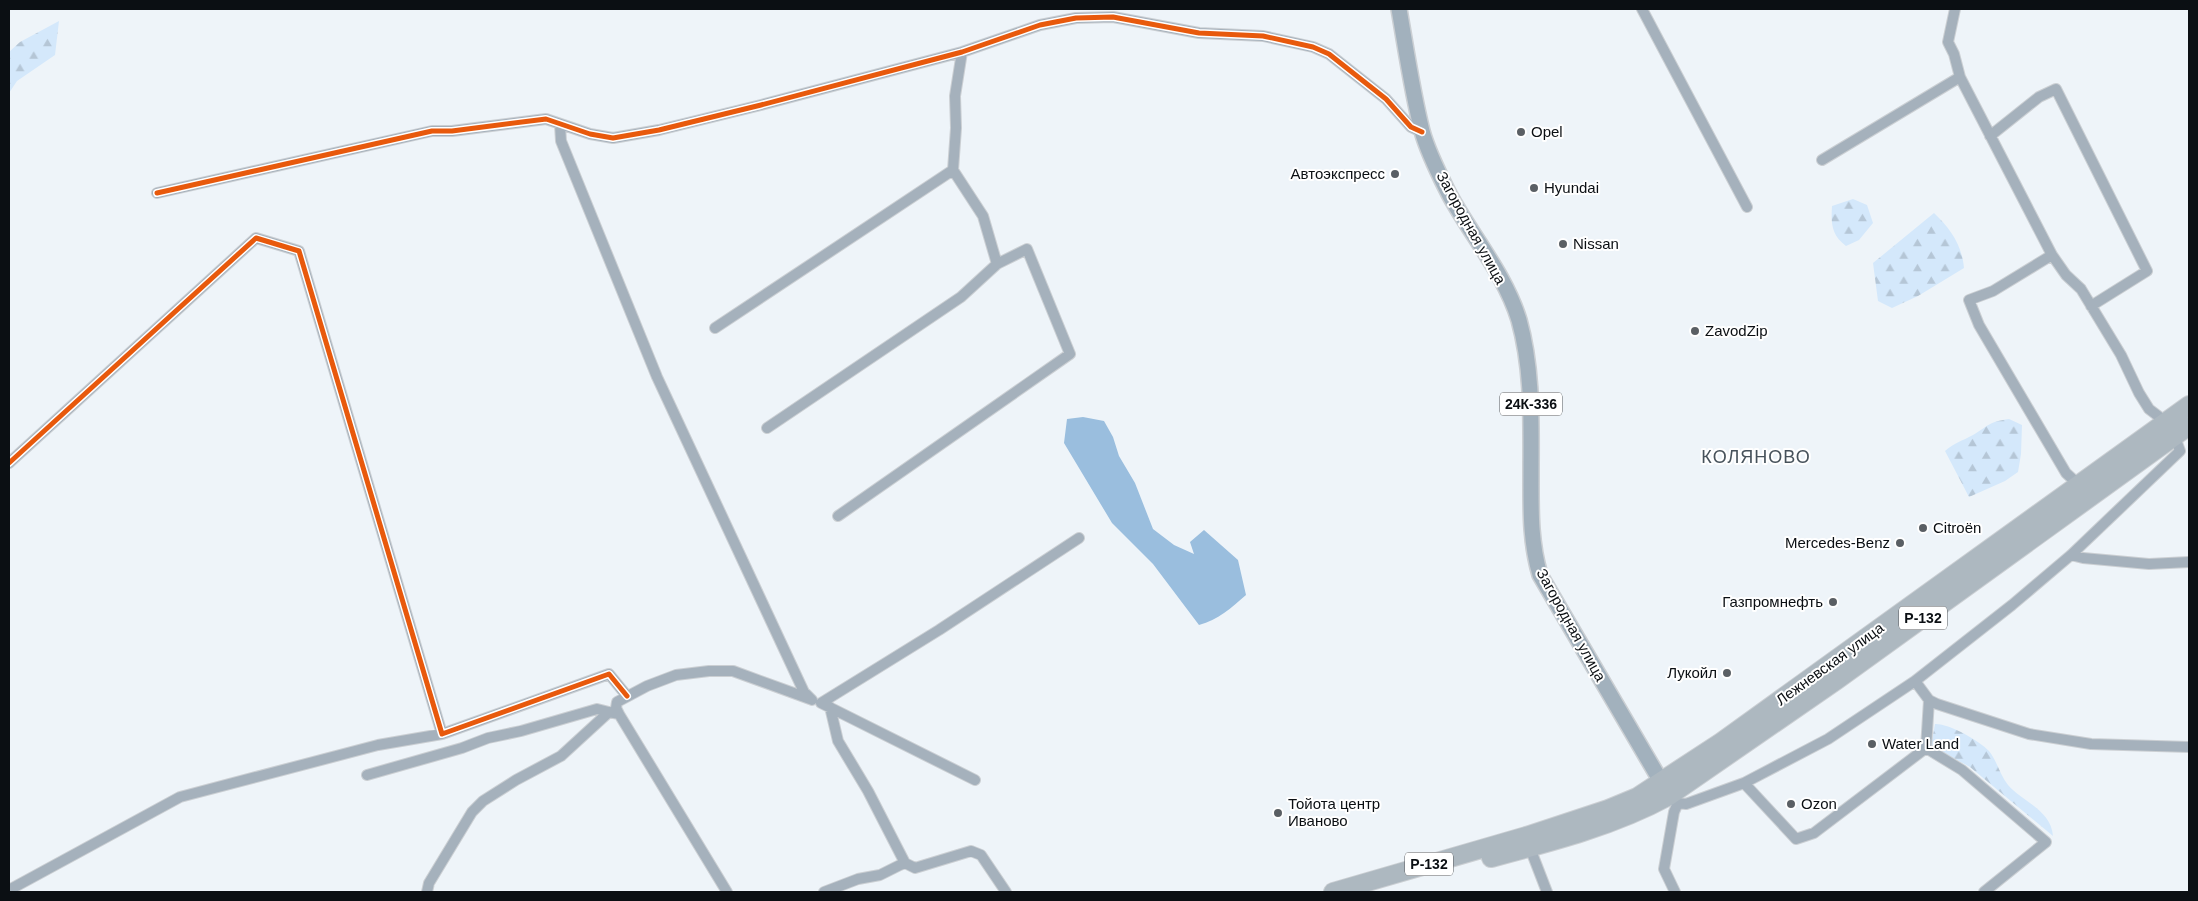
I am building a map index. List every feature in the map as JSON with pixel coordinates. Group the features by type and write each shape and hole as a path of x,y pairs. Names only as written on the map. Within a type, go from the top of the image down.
{"highway":[{"name":"Лежневская улица","path":"1533,842 1636,812 1837,680 2170,429 2189,406"},
{"name":"Лежневская улица","path":"1671,790 2079,485 2170,429 2189,426"},
{"name":"Р-132","path":"1333,892 1533,842"},
{"name":"Р-132","path":"1368,892 1533,842"}],"main road":[{"name":"24К-336","path":"1399,9 1427,131"},
{"name":"24К-336","path":"1409,9 1427,131"},
{"name":"Загородная улица","path":"1427,131 1523,306 1534,342 1540,416 1540,545 1543,560 1549,574 1671,790"}],"street":[{"path":"1642,9 1747,207"},
{"path":"1671,790 1686,804 1744,783 1828,739 1915,681 2012,605 2071,555 2180,451 2170,429 2144,402 2121,355 2081,289 2066,276 2052,255 1990,136 1960,77 1954,54 1948,42 1955,9"},
{"path":"157,193 432,131 452,131 546,120 560,126 613,138 659,130 771,103 962,52 1040,25 1076,18 1113,17 1199,33 1263,36 1313,47 1329,54 1386,99 1411,127 1427,131"},
{"path":"962,52 954,96 956,128 953,170 983,216 997,264"},
{"path":"1822,160 1960,77"},
{"path":"1990,136 2039,97 2056,89 2147,271 2091,306"},
{"path":"560,126 562,141 657,376 804,692 821,703 975,780"},
{"path":"715,328 953,170"},
{"path":"9,463 256,238 300,251 442,734"},
{"path":"768,428 961,297 997,264 1028,249 1070,354 838,516"},
{"path":"2052,255 1993,291 1969,300 1979,325 2066,473 2079,485"},
{"path":"821,703 939,630 1079,538"},
{"path":"2071,555 2082,558 2149,564 2189,562"},
{"path":"427,892 429,884 472,812 483,801 516,780 561,756 614,713 617,702 647,686 676,675 690,672 733,671 821,703 838,741 871,797 905,863 915,868 970,851 981,855 1006,892"},
{"path":"9,890 180,797 378,745 442,734 609,674 627,696"},
{"path":"1915,681 1929,700 2029,734 2091,744 2189,748"},
{"path":"1744,783 1796,839 1814,833 1926,748 1929,700"},
{"path":"367,775 462,748 482,740 521,731 589,711 597,709 614,713 727,892"},
{"path":"1926,748 1962,770 2046,842 1984,892"},
{"path":"1671,790 1674,812 1664,869 1674,892"},
{"path":"1533,842 1547,892"},
{"path":"824,892 858,879 880,876 905,863"}],"green space":[{"path":"59,21 55,55 17,81 9,93 9,52 20,42"},
{"path":"1853,199 1867,205 1873,223 1859,240 1846,246 1837,238 1833,228 1832,206"},
{"path":"1934,213 1958,244 1964,268 1918,296 1892,308 1878,301 1873,263"},
{"path":"2009,419 2022,425 2018,472 2005,481 1969,497 1945,451 1990,424"},
{"path":"1935,724 1948,726 1964,733 1989,751 2008,785 2047,819 2053,836 1970,767 1931,746"}],"water":[{"path":"1083,417 1104,421 1113,437 1119,456 1135,483 1153,529 1174,545 1194,554 1190,542 1204,530 1238,560 1246,595 1224,613 1199,625 1153,564 1112,523 1064,443 1067,419"}],"cycle path":[{"path":"157,193 432,131 452,131 546,119 590,134 613,138 659,130 962,52 1040,25 1076,18 1113,17 1199,33 1263,36 1313,47 1329,54 1386,99 1411,127 1422,132"},
{"path":"9,463 256,238 299,251 442,734 609,674 627,696"}],"place":[{"name":"Opel","path":"1521,132"},
{"name":"Автоэкспресс","path":"1395,174"},
{"name":"Hyundai","path":"1534,188"},
{"name":"Nissan","path":"1563,244"},
{"name":"ZavodZip","path":"1695,331"},
{"name":"Citroën","path":"1923,528"},
{"name":"Mercedes-Benz","path":"1900,543"},
{"name":"Газпромнефть","path":"1833,602"},
{"name":"Лукойл","path":"1727,673"},
{"name":"Water Land","path":"1872,744"},
{"name":"Ozon","path":"1791,804"},
{"name":"Тойота центр Иваново","path":"1278,813"}],"district":[{"name":"КОЛЯНОВО","path":"1756,457"}]}
